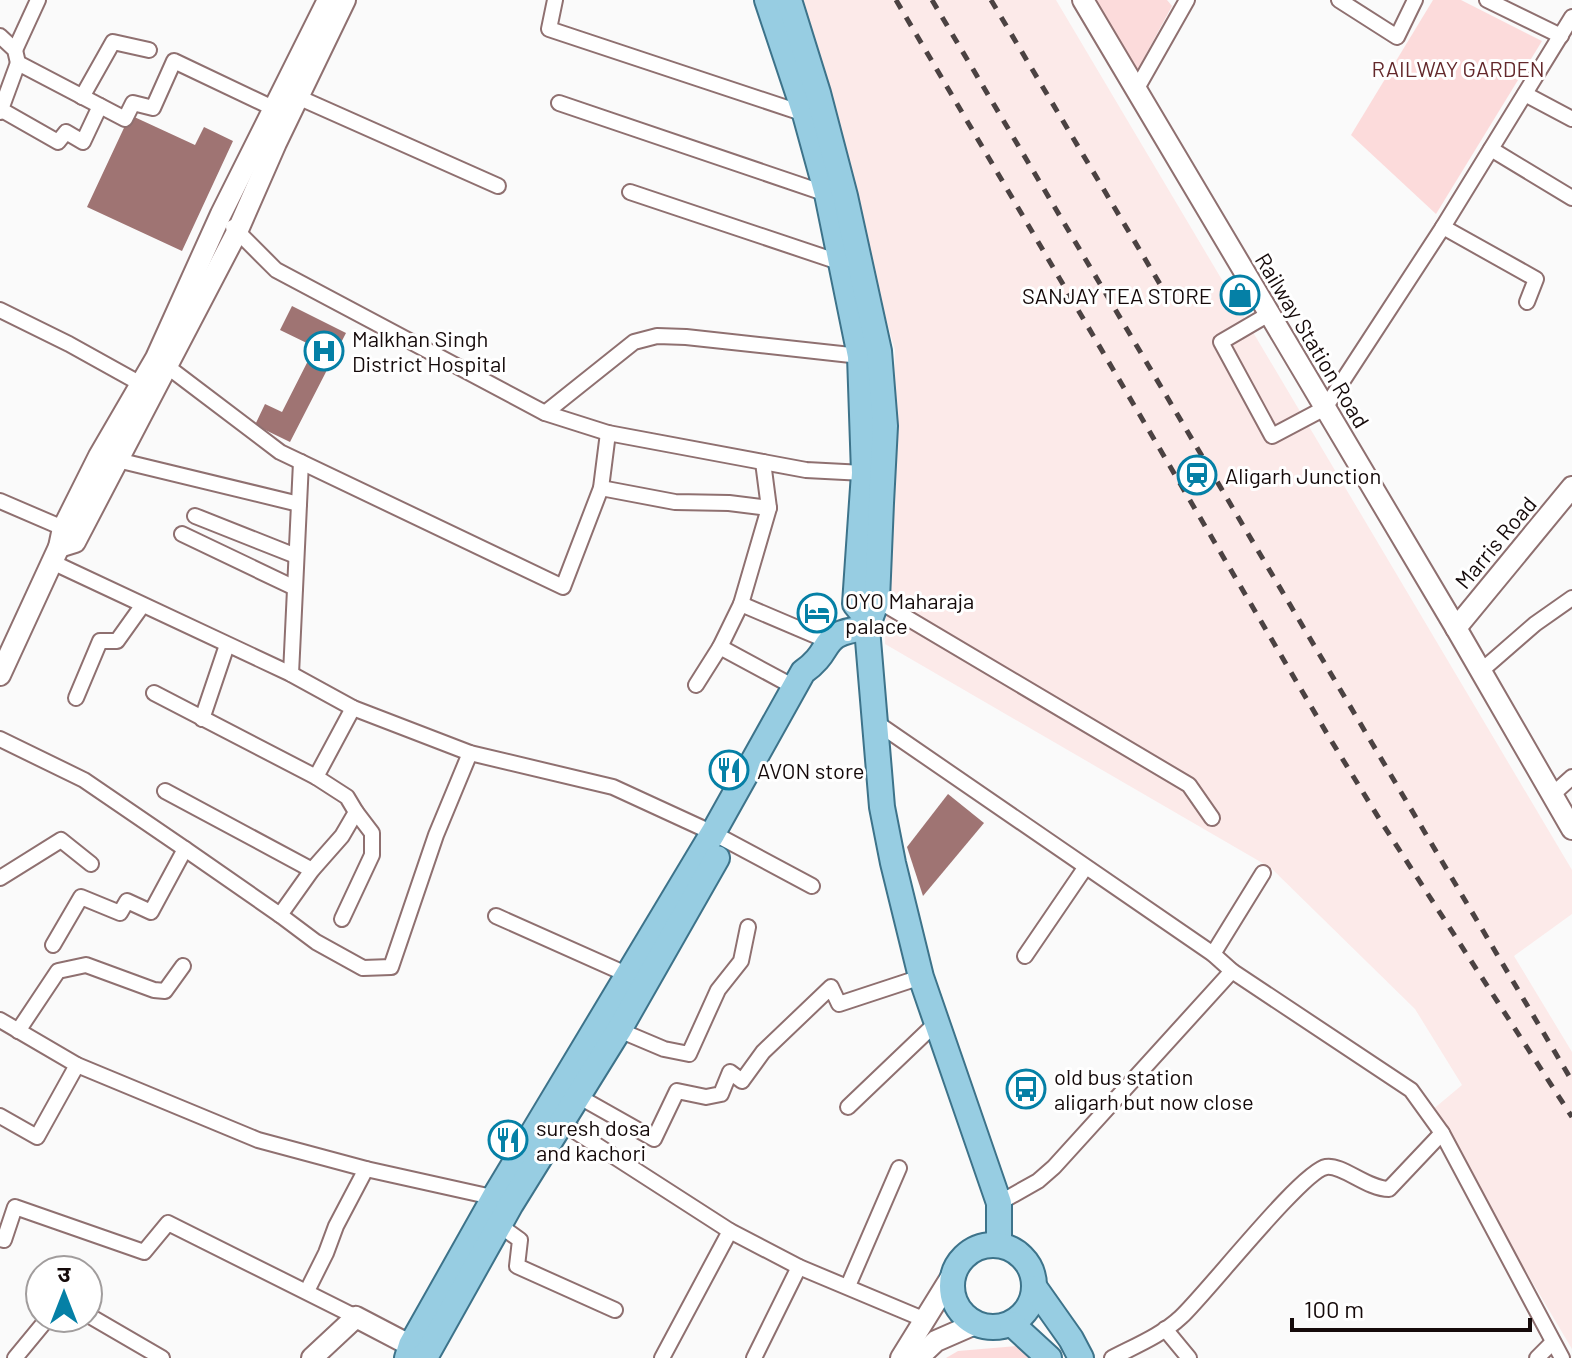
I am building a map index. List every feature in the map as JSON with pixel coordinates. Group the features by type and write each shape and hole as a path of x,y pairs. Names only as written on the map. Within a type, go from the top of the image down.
{"main road":[{"path":"767,0 796,54 845,196 879,351 885,426 870,616 873,721 882,807 921,977 999,1203 999,1245"},
{"path":"789,0 805,114 827,194 860,356 864,473 855,604 870,616"},
{"path":"776,738 803,672 843,630 870,616"},
{"path":"420,1355 503,1200 637,979 776,738 818,678 822,652"},
{"path":"553,1118 576,1095 619,1030 637,979"},
{"path":"420,1355 499,1225 503,1200"},
{"path":"999,1245 1025,1258 1033,1274 1035,1288 1028,1309 1012,1324 987,1327 975,1324 958,1308 953,1298 953,1274 958,1264 976,1248 999,1245"},
{"path":"1035,1288 1081,1358"},
{"path":"1012,1324 1049,1358"}],"street":[{"path":"38,0 0,110 58,142 66,132 83,142 100,106"},
{"path":"108,458 237,232 285,98 328,0"},
{"path":"58,546 75,542 141,384 162,362 221,214 285,98 345,0"},
{"path":"555,0 549,29 805,114"},
{"name":"Railway Station Road","path":"1083,0 1572,829"},
{"path":"1136,90 1187,0"},
{"path":"1339,0 1397,37 1415,0"},
{"path":"1487,0 1561,36"},
{"path":"1269,314 1221,342 1272,436 1325,408 1443,227 1572,17"},
{"path":"0,36 17,56 82,97 125,119 133,103 153,108 174,61 285,98 498,186"},
{"path":"82,97 113,42 149,50"},
{"path":"1525,94 1572,119"},
{"path":"559,103 827,194"},
{"path":"1491,149 1572,198"},
{"path":"630,192 842,263"},
{"path":"221,214 276,270 545,413 608,433 806,470 864,473"},
{"path":"1443,227 1536,279 1527,302"},
{"path":"0,310 141,384"},
{"path":"545,413 634,342 657,336 860,356"},
{"path":"162,362 280,452 563,587 601,488 608,433"},
{"path":"108,458 299,504"},
{"path":"291,674 301,462"},
{"path":"696,685 720,647 741,604 769,508 763,462"},
{"name":"Marris Road","path":"1456,628 1572,487"},
{"path":"601,488 675,502 729,503 769,508"},
{"path":"0,501 142,606 291,674 353,708 470,753 613,787 720,836 812,886"},
{"path":"195,516 296,556"},
{"path":"182,534 295,588"},
{"path":"0,675 58,546"},
{"path":"1481,671 1535,624 1572,598"},
{"path":"741,604 822,652"},
{"path":"76,698 100,641 117,641 142,606"},
{"path":"870,616 1189,785 1212,818"},
{"path":"202,719 227,645"},
{"path":"720,647 796,688"},
{"path":"154,693 316,777 347,797 372,833 372,855 342,919"},
{"path":"316,777 353,708"},
{"path":"873,721 1213,954 1232,971 1411,1090 1442,1133 1562,1358"},
{"path":"0,739 84,780 316,942 363,968 391,967 436,835 470,753"},
{"path":"1552,795 1572,777"},
{"path":"165,791 312,870"},
{"path":"280,915 312,870 342,836 356,812"},
{"path":"0,878 61,840 91,864"},
{"path":"53,945 81,897 120,913 127,901 151,912 185,849"},
{"path":"1025,956 1085,868"},
{"path":"1213,954 1263,873"},
{"path":"496,916 637,979"},
{"path":"619,1030 664,1049 689,1054 718,990 741,961 748,927"},
{"path":"18,1031 58,971 86,965 154,990 165,991 183,966"},
{"path":"999,1203 1038,1181 1054,1167 1232,971"},
{"path":"576,1095 654,1139 677,1091 706,1097 721,1094 730,1072 742,1081 763,1052 831,987 839,1004 921,977"},
{"path":"0,1020 77,1065 258,1140 366,1169 503,1200"},
{"path":"848,1107 936,1023"},
{"path":"0,1116 37,1137 77,1065"},
{"path":"553,1118 730,1231 799,1267 923,1319"},
{"path":"1112,1358 1179,1319 1288,1198 1315,1173 1326,1167 1337,1169 1379,1189 1389,1189 1442,1133"},
{"path":"848,1286 899,1168"},
{"path":"310,1285 366,1169"},
{"path":"0,1202 144,1252 168,1223 356,1317 420,1355"},
{"path":"0,1239 4,1240 15,1207"},
{"path":"499,1225 520,1240 517,1266 615,1310"},
{"path":"662,1358 730,1231"},
{"path":"754,1358 799,1267"},
{"path":"901,1358 953,1274"},
{"path":"312,1358 356,1317"},
{"path":"104,1324 162,1358"},
{"path":"918,1358 936,1341 975,1324"},
{"path":"1165,1329 1189,1358"},
{"path":"15,1358 35,1334"},
{"path":"1537,1358 1552,1343"}],"shaded area":[{"path":"795,0 1056,0 1572,870 1572,914 1514,956 1572,1052 1572,1349 1431,1111 1462,1085 1415,1009 1271,868 885,644 895,350"}],"green space":[{"path":"1095,0 1167,0 1172,6 1137,71"},
{"name":"RAILWAY GARDEN","path":"1433,0 1461,0 1542,41 1436,214 1351,135"},
{"path":"1017,1346 1046,1358 946,1358 958,1351"}],"building":[{"path":"130,115 195,145 204,127 233,141 182,251 87,207"},
{"path":"292,306 346,333 290,442 255,425 265,404 282,412 315,347 280,330"},
{"path":"948,794 984,823 923,896 907,847"}],"railway":[{"path":"896,0 1329,737 1572,1117"},
{"path":"932,0 1572,1081"},
{"path":"991,0 1173,306"}],"place":[{"name":"SANJAY TEA STORE","path":"1240,295"},
{"name":"Malkhan Singh District Hospital","path":"324,351"},
{"name":"Aligarh Junction","path":"1197,475"},
{"name":"OYO Maharaja palace","path":"817,613"},
{"name":"AVON store","path":"729,770"},
{"name":"old bus station aligarh but now close","path":"1026,1089"},
{"name":"suresh dosa and kachori","path":"508,1140"}]}
